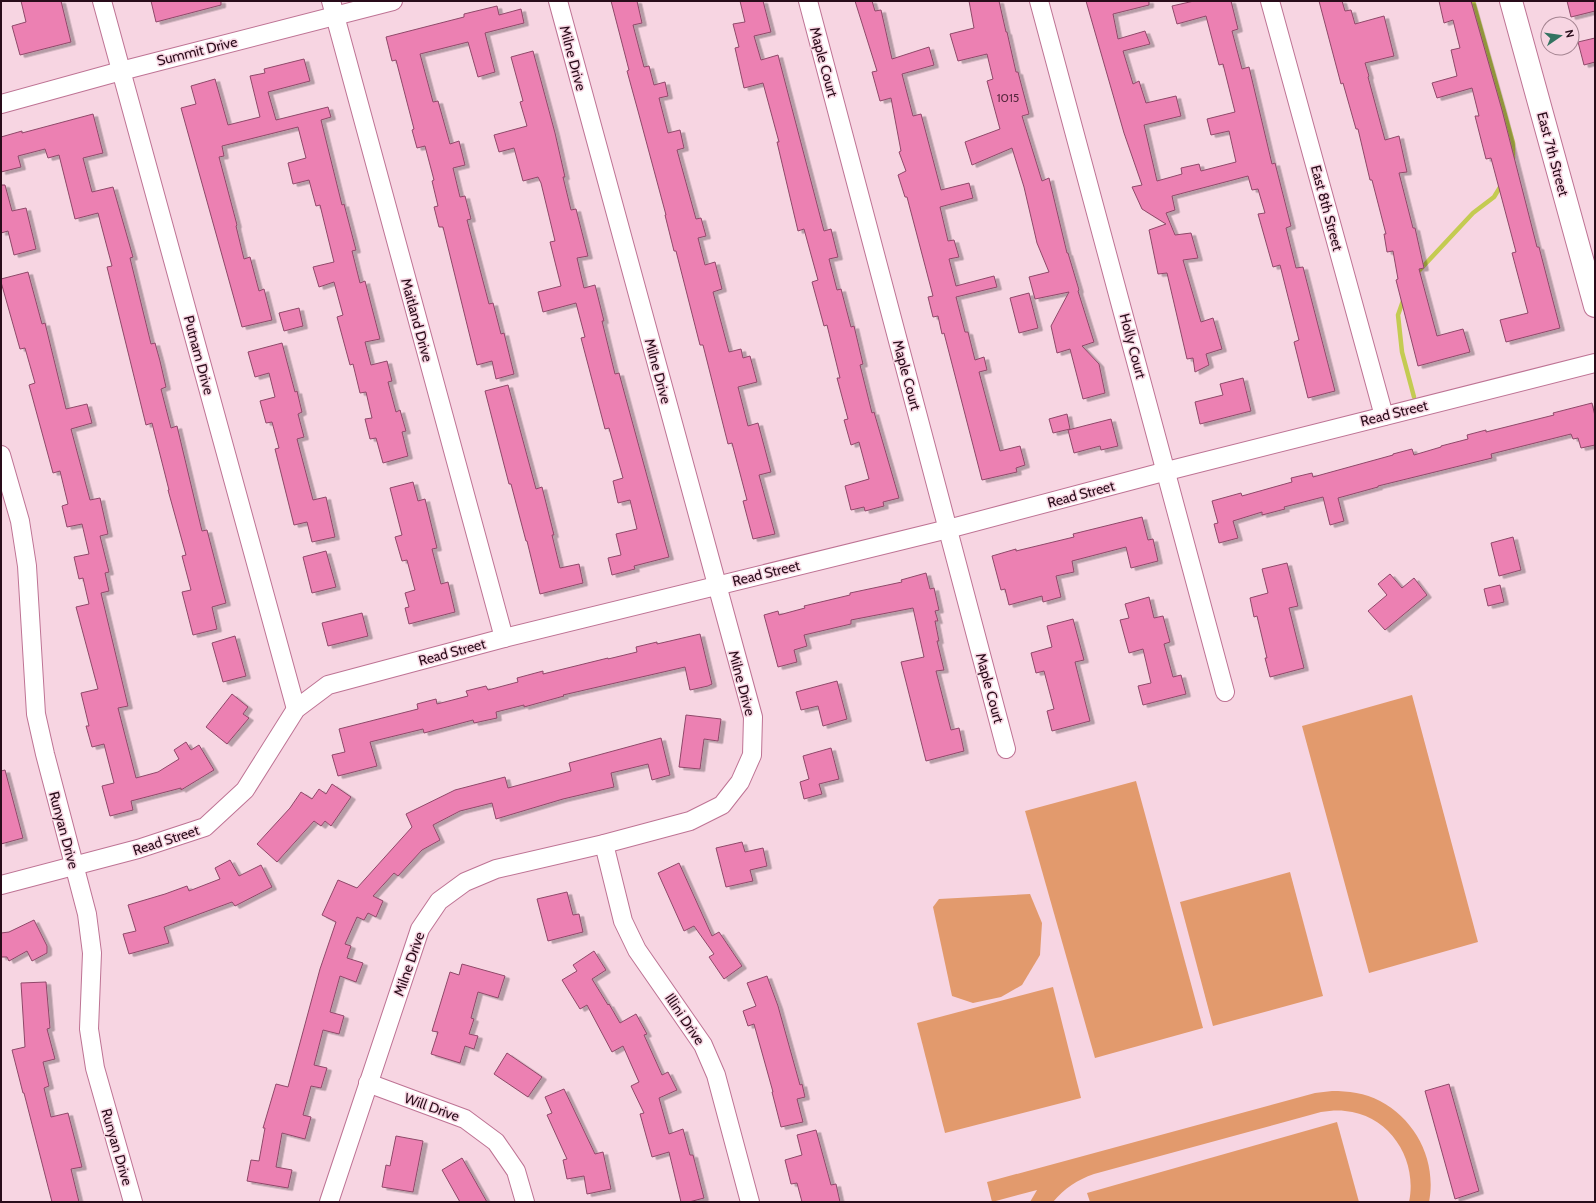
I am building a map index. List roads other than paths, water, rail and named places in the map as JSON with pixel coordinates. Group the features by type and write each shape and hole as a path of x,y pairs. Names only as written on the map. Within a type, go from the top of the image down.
{"street":[{"name":"Putnam Drive","path":"102,1 296,709"},
{"name":"Summit Drive","path":"1,104 121,71 333,8 393,1"},
{"name":"Milne Drive","path":"329,1202 420,929 439,901 465,882 496,869 604,844 690,821 722,805 740,782 752,755 753,717 558,1"},
{"name":"Maple Court","path":"808,1 1006,749"},
{"name":"Holly Court","path":"1039,1 1167,471 1225,692"},
{"name":"East 8th Street","path":"1270,1 1384,416"},
{"name":"East 7th Street","path":"1511,1 1595,306"},
{"name":"Maitland Drive","path":"333,8 504,638"},
{"name":"Read Street","path":"1,884 138,849 205,828 246,790 296,709 328,685 504,638 948,529 1167,471 1595,363"},
{"name":"Runyan Drive","path":"1,455 20,521 27,566 36,714 87,914 92,954 89,1029 95,1068 133,1202"},
{"name":"Illini Drive","path":"604,844 623,921 637,950 703,1045 716,1075 750,1202"},
{"name":"Will Drive","path":"368,1083 465,1119 496,1142 516,1171 525,1202"}],"waterway":[{"path":"1473,1 1513,143 1513,158"},
{"path":"1416,274 1473,213 1494,197 1502,184"},
{"path":"1404,298 1398,315 1402,352 1414,397"}]}
